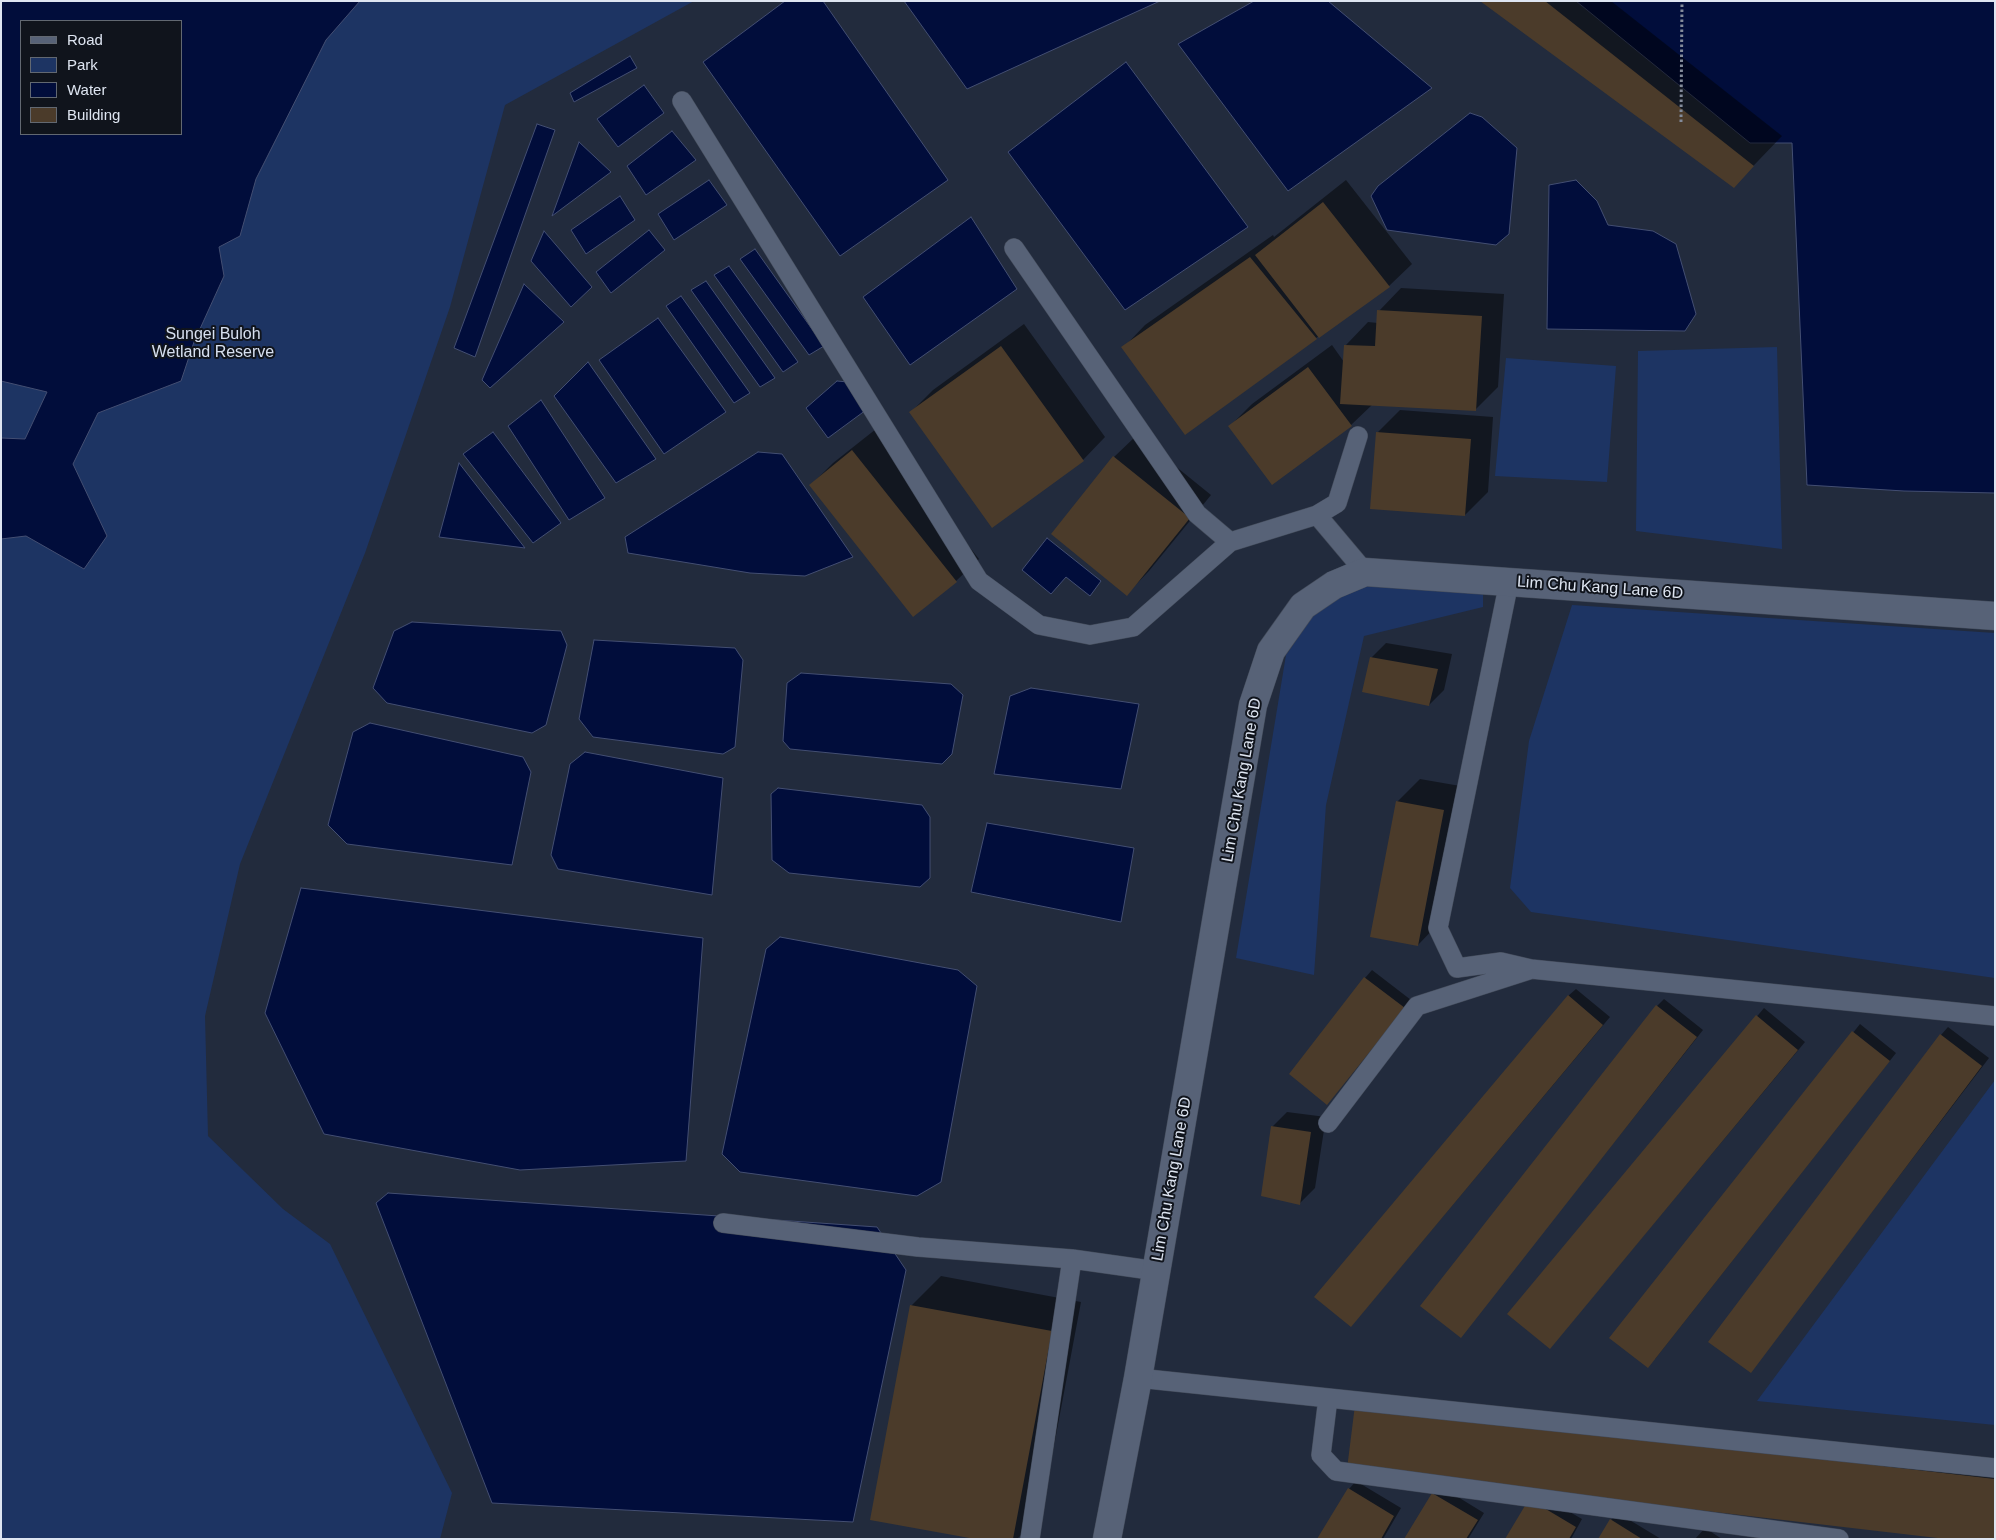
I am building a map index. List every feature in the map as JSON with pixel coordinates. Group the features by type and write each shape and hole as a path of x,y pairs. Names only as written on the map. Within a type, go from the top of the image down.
{"street":[{"name":"Lim Chu Kang Lane 6D","path":"1107,1539 1157,1271 1253,705 1271,651 1303,606 1334,585 1365,572 1995,616"}],"lane":[{"path":"682,101 979,581 1039,625 1090,635 1133,627 1230,542 1317,515 1337,503 1358,436"},
{"path":"1014,248 1197,514 1230,542"},
{"path":"1317,515 1365,572"},
{"path":"1509,582 1438,928 1457,968 1501,962 1530,969 1995,1016"},
{"path":"1328,1123 1417,1006 1530,969"},
{"path":"723,1223 918,1247 1072,1259 1157,1271"},
{"path":"1030,1539 1072,1259"},
{"path":"1138,1378 1995,1468"},
{"path":"1328,1398 1320,1455 1336,1472 1840,1539"}],"path":[{"path":"1681,122 1682,1"}],"green space":[{"name":"Sungei Buloh Wetland Reserve","path":"1,1 694,1 505,105 450,307 365,553 240,864 205,1016 208,1136 283,1209 330,1244 452,1493 440,1539 1,1539"},
{"path":"1777,347 1782,549 1636,531 1638,351"},
{"path":"1506,358 1616,366 1607,482 1495,476"},
{"path":"1381,573 1483,581 1483,607 1364,636 1326,805 1314,975 1236,958 1286,655 1327,596"},
{"path":"1572,605 1995,633 1995,978 1531,912 1510,888 1529,741"},
{"path":"1995,1080 1995,1425 1757,1401"}],"water":[{"path":"1,1 360,1 326,40 256,179 240,236 219,247 224,276 194,342 181,381 98,413 73,464 107,536 84,569 26,536 1,539 1,438 25,439 47,392 1,381"},
{"path":"785,1 823,1 948,180 840,256 703,62"},
{"path":"904,1 1160,1 967,89"},
{"path":"1254,1 1328,1 1432,88 1288,191 1178,44"},
{"path":"1576,1 1995,1 1995,493 1904,491 1807,485 1792,143 1750,143"},
{"path":"630,56 637,68 574,102 570,93"},
{"path":"1126,62 1248,227 1125,310 1008,152"},
{"path":"644,85 664,113 618,147 597,119"},
{"path":"1470,113 1482,117 1517,148 1509,234 1496,245 1387,230 1371,196 1378,186"},
{"path":"537,124 555,130 475,357 454,348"},
{"path":"672,131 696,160 646,195 627,166"},
{"path":"579,142 611,172 552,216"},
{"path":"709,180 727,205 674,240 658,214"},
{"path":"1576,180 1597,201 1608,225 1653,231 1676,244 1696,314 1685,331 1547,329 1549,185"},
{"path":"620,196 635,220 586,254 571,230"},
{"path":"971,217 1017,289 910,365 863,297"},
{"path":"649,230 665,250 611,293 596,272"},
{"path":"544,231 592,287 571,307 531,261"},
{"path":"755,249 824,346 809,355 740,259"},
{"path":"729,266 798,362 783,372 714,275"},
{"path":"706,281 775,378 760,387 691,290"},
{"path":"524,284 564,322 490,388 482,380"},
{"path":"681,296 750,393 734,403 666,306"},
{"path":"658,318 726,412 664,454 599,360"},
{"path":"588,362 656,459 616,483 554,396"},
{"path":"837,381 848,382 866,410 828,438 806,408"},
{"path":"541,400 605,498 569,520 508,426"},
{"path":"493,432 561,523 533,543 463,454"},
{"path":"758,452 782,454 853,557 805,576 750,573 628,553 625,537"},
{"path":"459,463 525,548 439,537"},
{"path":"1047,538 1101,581 1090,596 1066,577 1051,594 1022,570"},
{"path":"412,622 561,631 567,645 546,725 532,733 387,703 373,688 394,631"},
{"path":"594,640 735,648 743,660 735,747 723,754 593,737 579,719"},
{"path":"801,673 951,684 963,695 952,754 942,764 790,749 783,741 787,683"},
{"path":"1031,688 1139,704 1121,789 994,774 1010,696"},
{"path":"370,723 523,757 531,772 512,865 347,844 328,825 353,732"},
{"path":"585,752 723,778 712,895 558,869 551,855 570,764"},
{"path":"778,788 922,805 930,817 930,878 920,887 789,873 772,860 771,794"},
{"path":"987,823 1134,848 1121,922 971,892"},
{"path":"301,888 703,938 686,1161 520,1170 324,1134 265,1013"},
{"path":"780,937 958,970 977,986 941,1182 917,1196 740,1172 722,1154 766,949"},
{"path":"388,1193 877,1227 906,1270 853,1522 492,1503 376,1203"}],"building":[{"path":"1480,1 1545,1 1754,166 1734,188"},
{"path":"1323,202 1390,287 1319,338 1255,255"},
{"path":"1250,257 1317,339 1185,435 1121,347"},
{"path":"1377,310 1482,316 1476,411 1340,404 1344,345 1375,346"},
{"path":"1001,346 1084,461 992,528 909,412"},
{"path":"1308,367 1352,426 1272,485 1228,426"},
{"path":"1376,432 1471,439 1465,516 1370,509"},
{"path":"852,450 957,582 913,617 809,485"},
{"path":"1113,456 1190,518 1127,596 1051,534"},
{"path":"1370,657 1438,669 1429,706 1362,692"},
{"path":"1396,801 1444,810 1418,946 1370,937"},
{"path":"1364,977 1405,1008 1327,1105 1289,1074"},
{"path":"1568,995 1603,1025 1351,1327 1314,1297"},
{"path":"1656,1005 1697,1037 1461,1338 1420,1306"},
{"path":"1756,1015 1798,1050 1550,1349 1507,1314"},
{"path":"1852,1031 1890,1061 1648,1368 1609,1338"},
{"path":"1940,1034 1982,1066 1751,1373 1708,1342"},
{"path":"1271,1126 1311,1132 1300,1205 1261,1196"},
{"path":"910,1305 1052,1331 1013,1539 975,1539 870,1520"},
{"path":"1355,1405 1995,1479 1995,1539 1946,1539 1347,1469"},
{"path":"1348,1488 1394,1516 1381,1539 1317,1539"},
{"path":"1432,1493 1478,1520 1466,1539 1404,1539"},
{"path":"1529,1499 1576,1527 1569,1539 1505,1539"},
{"path":"1610,1519 1642,1539 1598,1539"}]}
